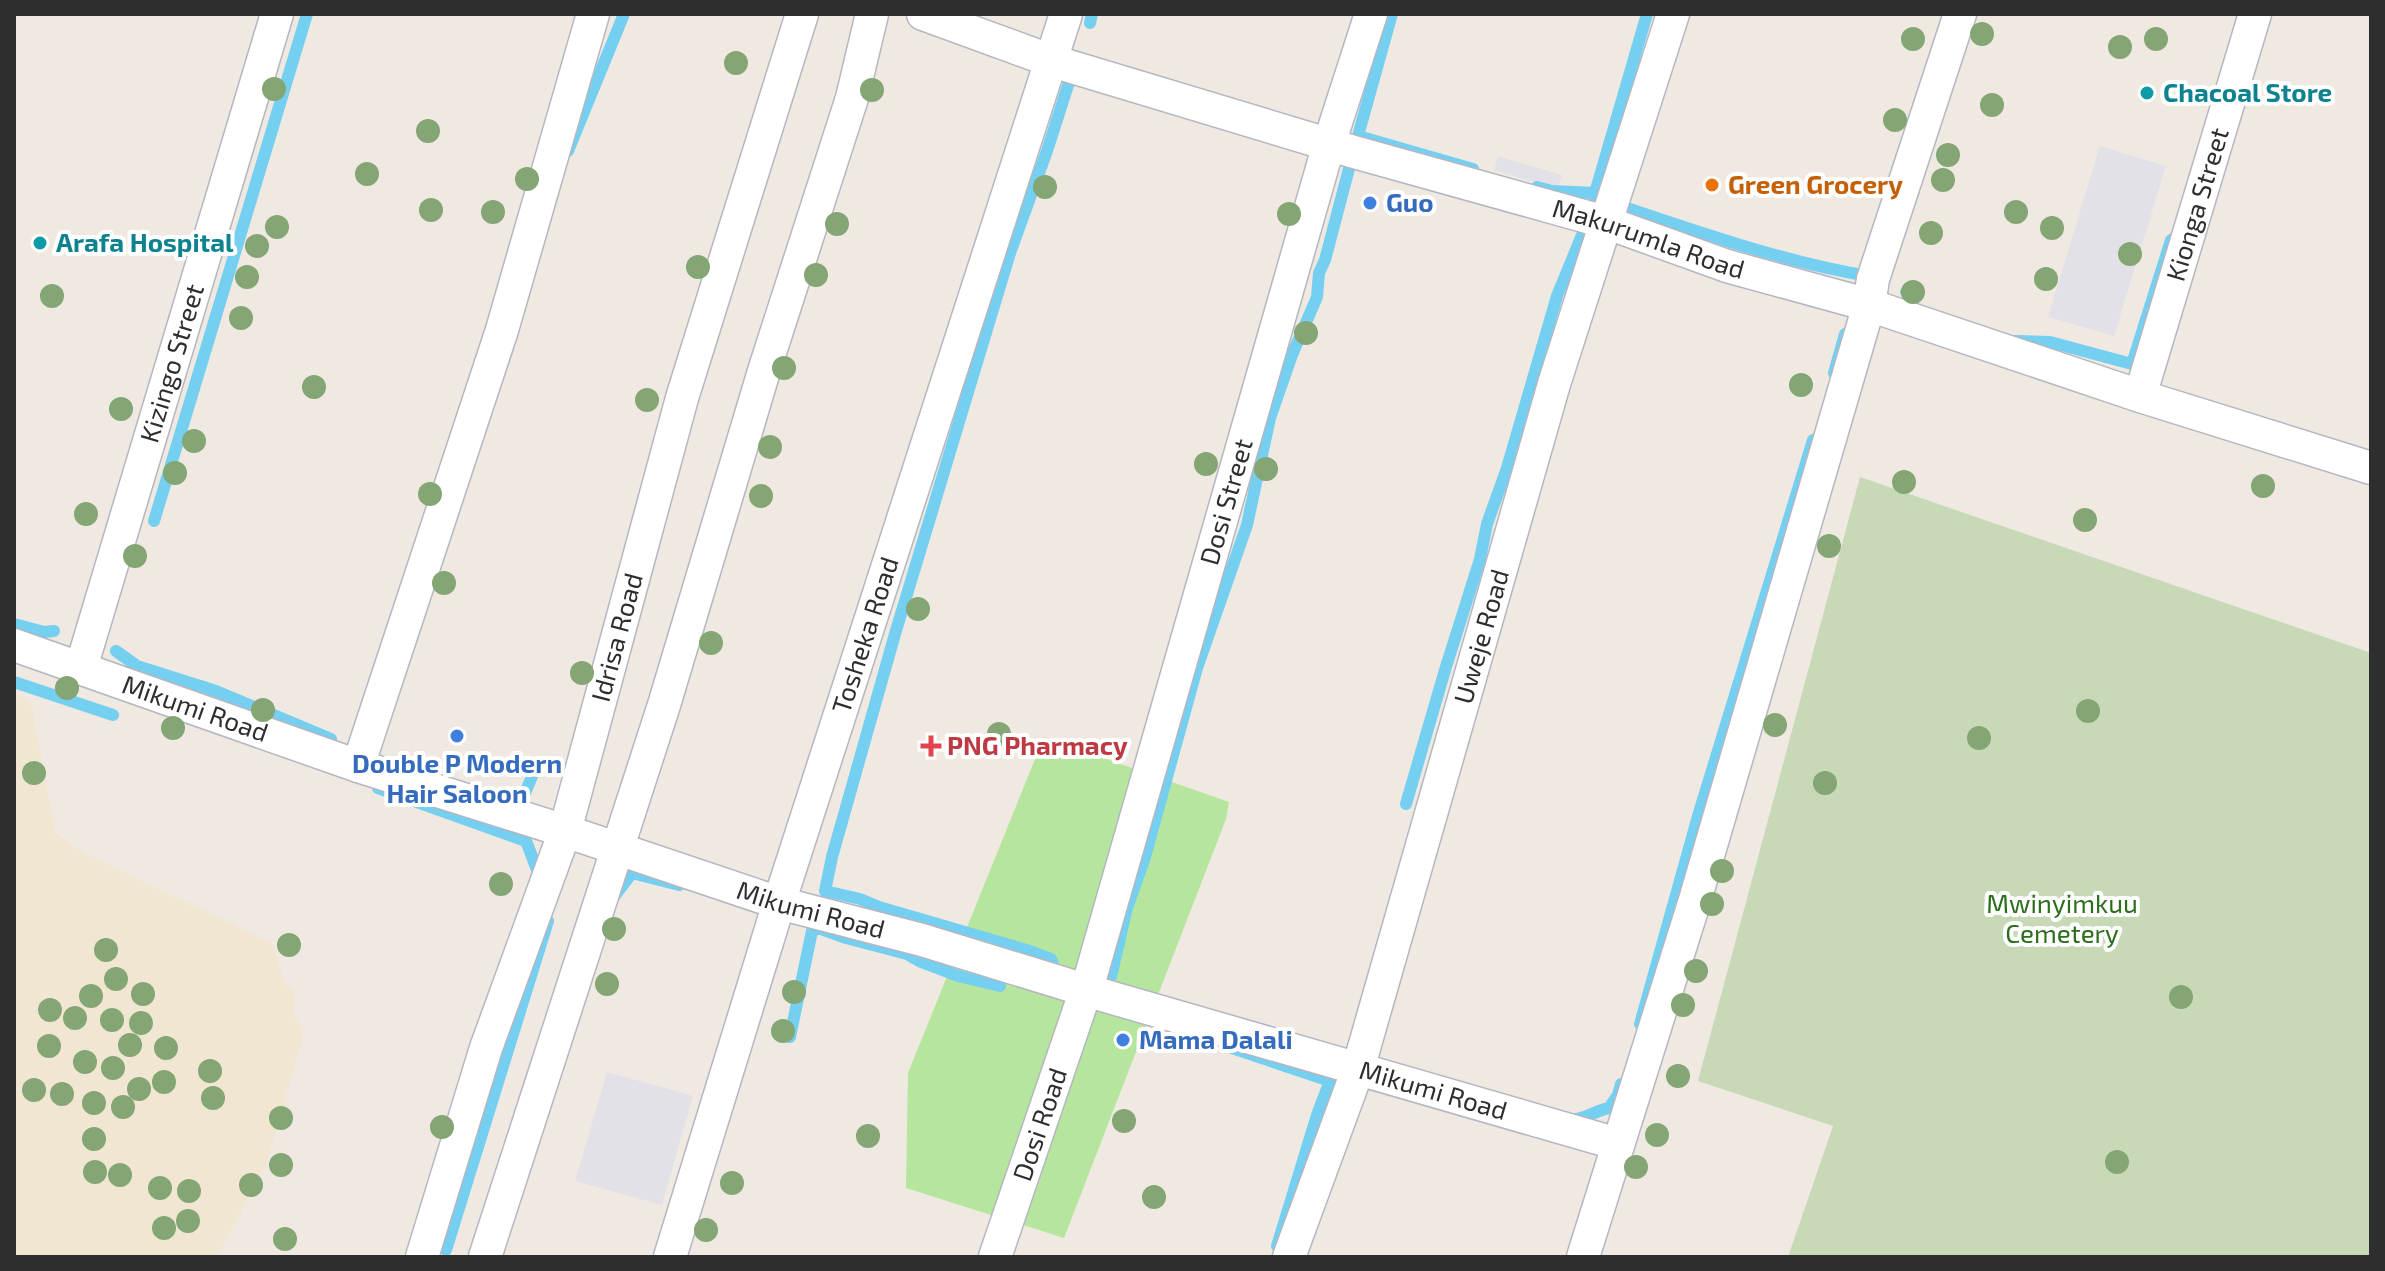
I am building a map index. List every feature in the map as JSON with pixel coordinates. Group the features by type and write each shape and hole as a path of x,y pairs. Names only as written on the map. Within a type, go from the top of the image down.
{"street":[{"name":"Kizingo Street","path":"81,668 277,14"},
{"path":"358,766 502,330 593,14"},
{"name":"Idrisa Road","path":"424,1256 486,1048 565,831 682,398 802,14"},
{"path":"485,1257 664,705 764,371 852,98 872,14"},
{"name":"Makurumla Road","path":"923,14 1052,61 1605,222 1727,266 1871,292 2140,396 2371,468"},
{"name":"Tosheka Road","path":"670,1257 779,903 1066,14"},
{"name":"Dosi Street","path":"1085,990 1329,144 1371,14"},
{"name":"Uweje Road","path":"1289,1257 1358,1069 1554,384 1673,14"},
{"path":"1583,1257 1695,900 1871,292 1960,14"},
{"name":"Kionga Street","path":"2140,396 2255,14"},
{"name":"Mikumi Road","path":"14,645 358,766 779,903 922,940 1618,1144"},
{"name":"Dosi Road","path":"995,1257 1085,990"}],"shaded area":[{"path":"2100,146 2166,166 2114,336 2048,317"},
{"path":"1498,156 1562,175 1557,189 1494,170"},
{"path":"14,693 31,703 55,833 84,853 273,944 285,986 295,991 293,1013 304,1033 266,1165 217,1257 14,1257"},
{"path":"607,1072 693,1096 662,1205 575,1181"}],"green space":[{"name":"Mwinyimkuu Cemetery","path":"1860,477 2371,653 2371,1257 1788,1257 1833,1126 1698,1081"},
{"path":"1044,737 1229,802 1226,819 1064,1238 906,1188 908,1073"}],"waterway":[{"path":"154,521 307,14"},
{"path":"568,151 624,14"},
{"path":"1090,23 1092,14"},
{"path":"1356,143 1392,14"},
{"path":"1537,187 1552,191 1595,193 1647,14"},
{"path":"1060,975 1051,959 1030,951 825,891 895,634 1010,253 1070,79"},
{"path":"1358,136 1473,169"},
{"path":"1111,977 1127,908 1145,857 1197,668 1247,525 1270,418 1317,297 1319,273 1351,161"},
{"path":"1594,197 1764,252 1868,274"},
{"path":"1406,804 1557,296 1582,235"},
{"path":"2015,341 2050,342 2132,364 2171,240"},
{"path":"1906,292 1917,312 1921,313"},
{"path":"1834,373 1845,334"},
{"path":"1640,1024 1698,816 1813,440"},
{"path":"14,624 44,632 54,631"},
{"path":"116,651 137,666 216,691 331,739"},
{"path":"14,682 113,715"},
{"path":"505,800 514,803 525,793 533,774"},
{"path":"378,788 526,841 539,875"},
{"path":"612,899 632,873 679,885"},
{"path":"446,1250 548,921"},
{"path":"790,1037 813,926 907,954 958,976 1000,986"},
{"path":"1232,1048 1330,1081 1277,1246"},
{"path":"1570,1120 1609,1108 1621,1084"}],"place":[{"name":"Chacoal Store","path":"2147,93"},
{"name":"Green Grocery","path":"1712,185"},
{"name":"Guo","path":"1370,203"},
{"name":"Arafa Hospital","path":"40,243"},
{"name":"Double P Modern Hair Saloon","path":"457,736"},
{"name":"PNG Pharmacy","path":"931,746"},
{"name":"Mama Dalali","path":"1123,1040"}]}
